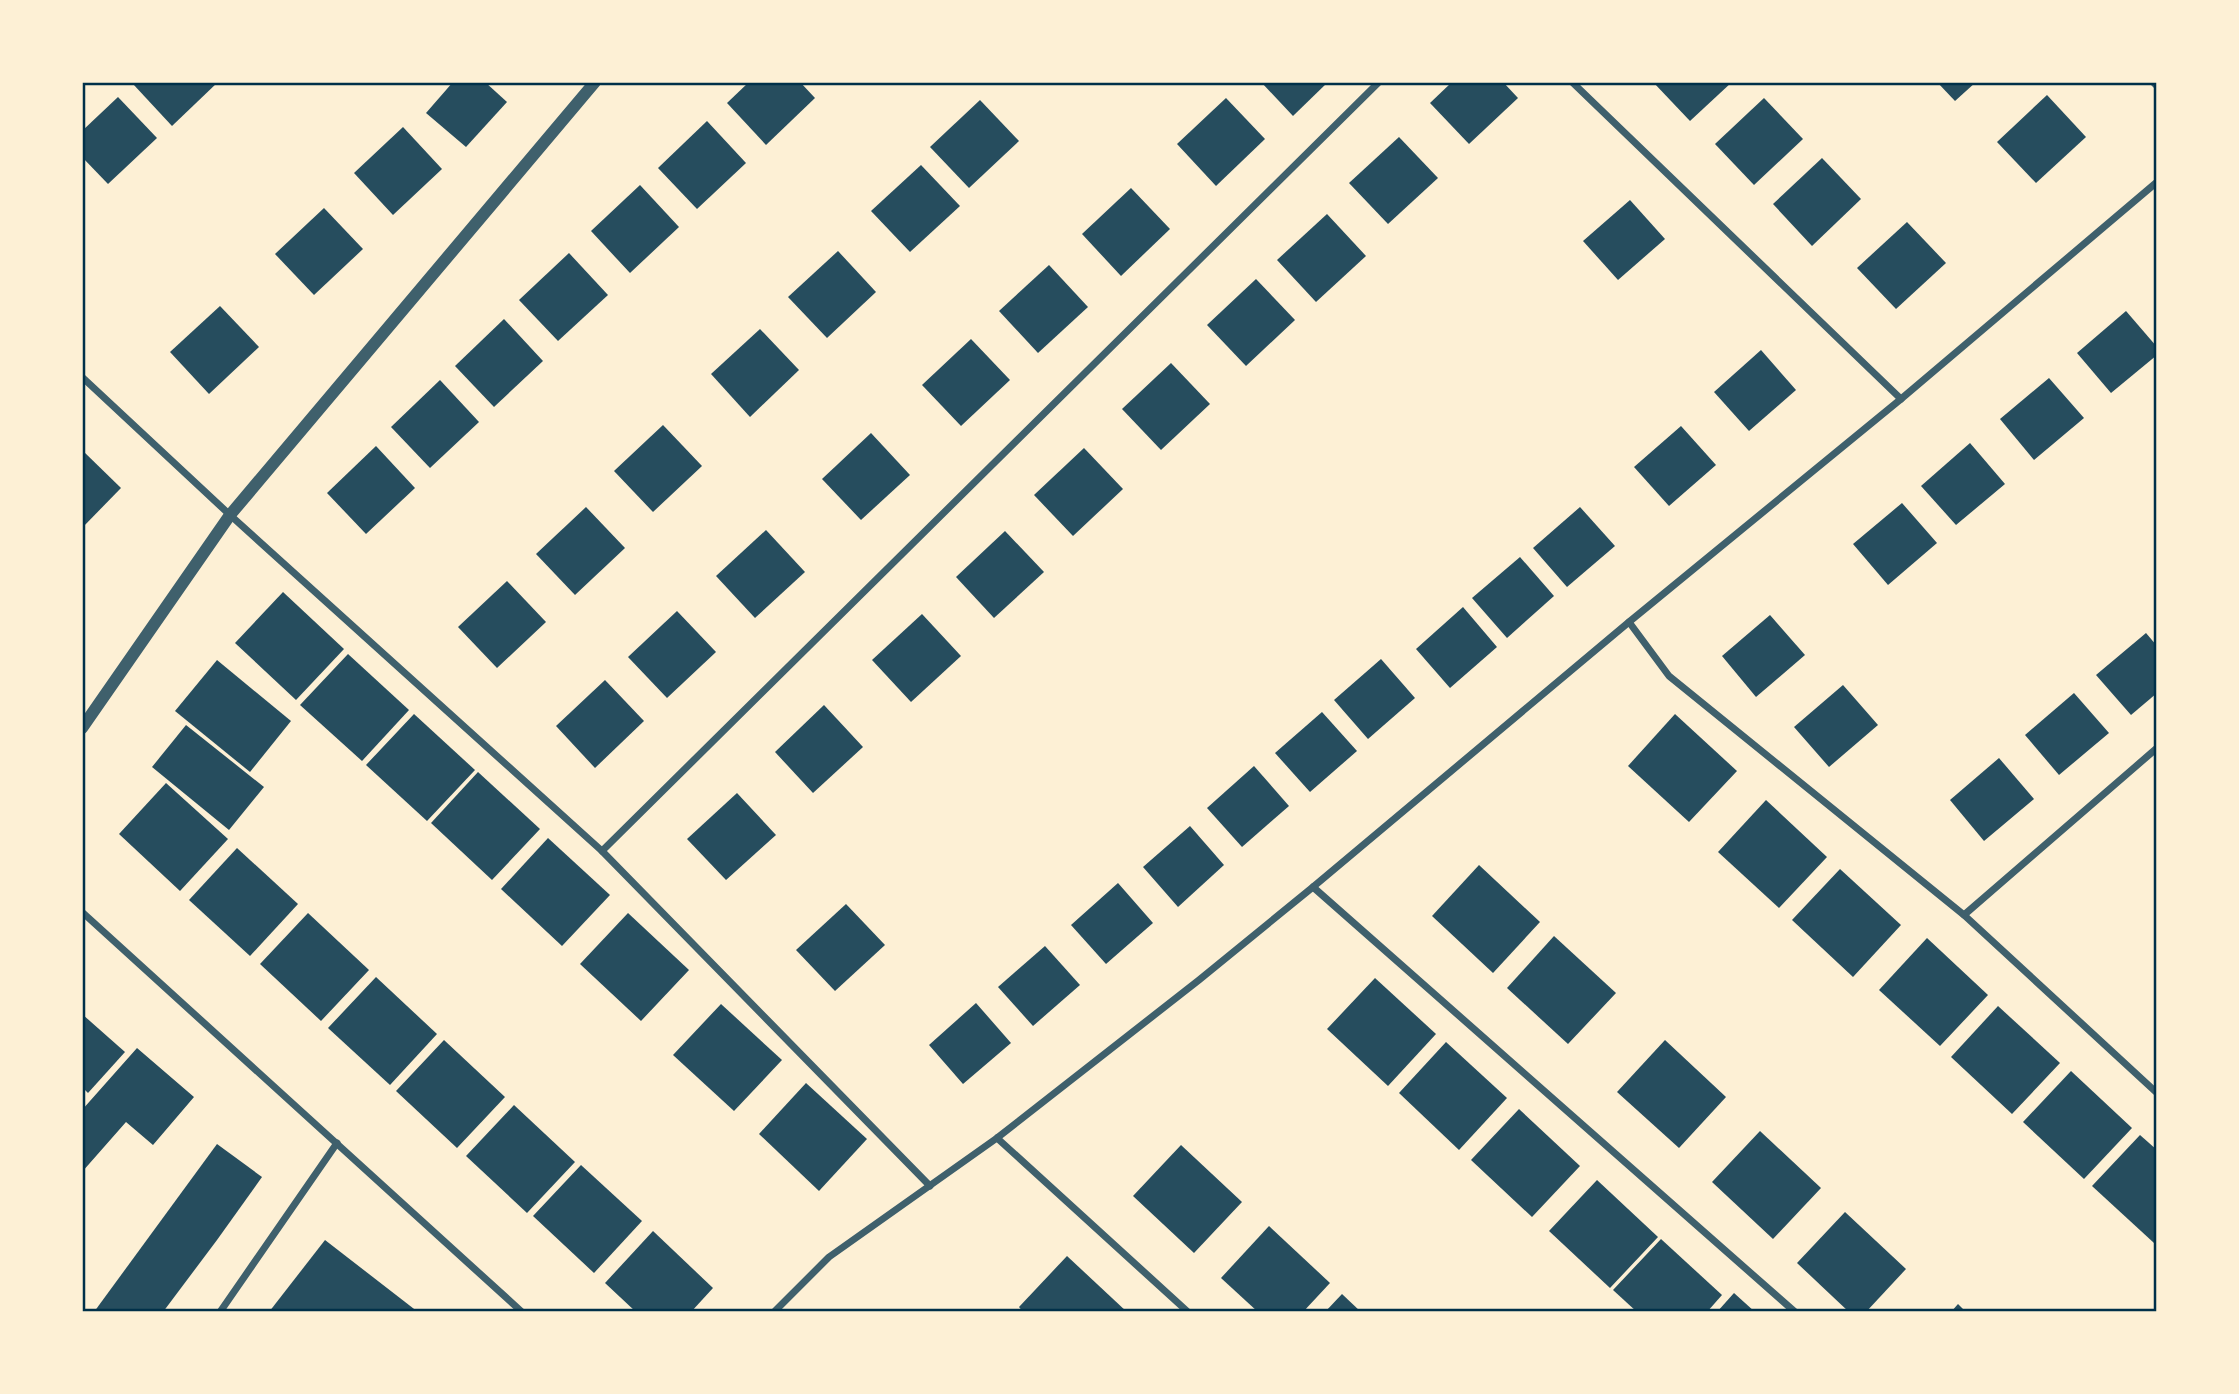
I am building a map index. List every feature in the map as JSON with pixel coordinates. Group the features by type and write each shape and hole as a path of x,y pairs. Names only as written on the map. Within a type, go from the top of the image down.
{"street":[{"path":"82,728 230,515 595,82"},
{"path":"602,851 1379,82"},
{"path":"1572,82 1901,399"},
{"path":"2153,82 2157,86"},
{"path":"774,1312 829,1257 997,1138 1313,887 1629,622 1901,399 2157,182"},
{"path":"82,377 230,515 602,851 930,1186"},
{"path":"1629,622 1668,676 1964,915 2157,1093"},
{"path":"1964,915 2157,748"},
{"path":"1313,887 1795,1312"},
{"path":"82,912 522,1312"},
{"path":"997,1138 1188,1312"},
{"path":"220,1312 337,1143"}],"building":[{"path":"218,82 172,126 133,84"},
{"path":"453,82 485,82 507,102 466,147 426,113"},
{"path":"749,82 800,82 815,98 766,145 727,103"},
{"path":"1261,82 1328,82 1293,116"},
{"path":"1452,82 1503,82 1518,98 1469,144 1430,103"},
{"path":"1653,82 1732,82 1690,121"},
{"path":"1937,82 1976,82 1955,101"},
{"path":"2047,95 2086,137 2036,183 1997,142"},
{"path":"118,97 157,138 108,184 82,157 82,131"},
{"path":"1226,98 1265,139 1216,186 1177,144"},
{"path":"1764,98 1803,139 1754,185 1715,144"},
{"path":"980,100 1019,141 969,188 930,147"},
{"path":"707,121 746,163 697,209 658,168"},
{"path":"403,127 442,169 393,215 354,173"},
{"path":"1399,137 1438,178 1388,224 1349,183"},
{"path":"1822,158 1861,199 1812,246 1773,204"},
{"path":"921,165 960,206 910,252 871,211"},
{"path":"640,185 679,227 630,273 591,231"},
{"path":"1131,188 1170,229 1121,276 1082,234"},
{"path":"1630,200 1665,239 1618,280 1583,241"},
{"path":"324,208 363,249 314,295 275,254"},
{"path":"1327,214 1366,256 1316,302 1277,260"},
{"path":"1907,222 1946,263 1896,309 1857,268"},
{"path":"838,251 876,292 827,338 788,297"},
{"path":"569,253 608,295 558,341 519,300"},
{"path":"1049,265 1088,307 1038,353 999,311"},
{"path":"1256,279 1295,320 1246,366 1207,325"},
{"path":"220,306 259,347 209,394 170,352"},
{"path":"2126,311 2157,347 2157,355 2111,393 2077,353"},
{"path":"504,319 543,361 494,407 455,366"},
{"path":"760,329 799,370 750,417 711,374"},
{"path":"971,339 1010,380 961,426 922,385"},
{"path":"1761,350 1796,390 1749,431 1714,392"},
{"path":"1171,363 1210,404 1161,450 1122,409"},
{"path":"2049,378 2084,418 2034,460 2000,419"},
{"path":"440,380 479,422 430,468 391,427"},
{"path":"663,425 702,466 653,512 614,471"},
{"path":"1681,426 1716,465 1669,506 1634,467"},
{"path":"871,433 910,475 861,520 822,479"},
{"path":"1970,443 2005,484 1956,525 1921,486"},
{"path":"376,446 415,488 366,534 327,493"},
{"path":"1084,448 1123,489 1073,536 1034,495"},
{"path":"82,450 121,488 82,528"},
{"path":"1902,503 1937,543 1888,585 1853,544"},
{"path":"586,507 625,548 575,595 536,554"},
{"path":"1580,507 1615,546 1567,587 1533,548"},
{"path":"766,530 805,572 755,618 716,576"},
{"path":"1005,531 1044,572 994,618 956,577"},
{"path":"1520,557 1554,596 1507,638 1472,598"},
{"path":"507,581 546,622 497,668 458,627"},
{"path":"283,592 344,649 296,700 235,643"},
{"path":"1463,607 1497,647 1450,688 1416,649"},
{"path":"677,611 716,652 667,698 628,657"},
{"path":"922,614 961,656 911,702 872,660"},
{"path":"1770,615 1805,655 1756,697 1722,656"},
{"path":"2146,633 2157,646 2157,693 2131,715 2096,675"},
{"path":"348,654 409,710 362,761 300,705"},
{"path":"1381,659 1415,698 1368,739 1334,700"},
{"path":"217,660 291,721 250,772 175,711"},
{"path":"605,680 644,721 595,768 556,726"},
{"path":"1843,685 1878,725 1829,767 1794,727"},
{"path":"2074,693 2109,733 2059,775 2025,735"},
{"path":"824,705 863,747 813,793 775,752"},
{"path":"1322,712 1357,751 1310,792 1275,753"},
{"path":"414,714 475,770 427,821 366,765"},
{"path":"1675,714 1737,771 1689,822 1628,766"},
{"path":"186,725 264,787 229,830 152,767"},
{"path":"1999,758 2034,799 1984,841 1950,800"},
{"path":"1254,766 1289,806 1242,847 1207,808"},
{"path":"478,772 540,829 492,880 431,823"},
{"path":"166,783 228,839 180,891 119,834"},
{"path":"737,793 776,835 726,880 687,839"},
{"path":"1766,800 1827,857 1779,908 1718,852"},
{"path":"1190,826 1224,865 1178,907 1143,867"},
{"path":"548,838 610,895 562,946 501,889"},
{"path":"237,848 298,904 250,956 189,900"},
{"path":"1479,865 1540,922 1493,973 1432,916"},
{"path":"1840,869 1901,925 1853,977 1792,920"},
{"path":"1118,883 1153,923 1106,964 1071,925"},
{"path":"846,904 885,945 835,991 796,950"},
{"path":"308,913 369,970 321,1021 260,964"},
{"path":"628,913 689,970 641,1021 580,964"},
{"path":"1554,936 1616,993 1568,1044 1507,988"},
{"path":"1927,938 1988,995 1940,1046 1879,990"},
{"path":"1045,946 1080,985 1033,1026 998,987"},
{"path":"376,977 437,1034 390,1085 328,1028"},
{"path":"1375,978 1436,1034 1388,1086 1327,1029"},
{"path":"976,1003 1011,1043 963,1084 929,1045"},
{"path":"721,1004 782,1060 734,1111 673,1055"},
{"path":"1998,1006 2060,1063 2012,1114 1951,1057"},
{"path":"82,1014 125,1052 88,1093 82,1087"},
{"path":"444,1040 505,1097 457,1148 396,1091"},
{"path":"1665,1040 1726,1097 1679,1148 1617,1092"},
{"path":"1446,1042 1507,1098 1459,1150 1399,1093"},
{"path":"137,1048 194,1097 153,1145 126,1122 82,1172 82,1110"},
{"path":"2071,1071 2132,1128 2084,1179 2023,1122"},
{"path":"806,1083 867,1139 819,1191 759,1134"},
{"path":"514,1105 575,1162 527,1213 466,1156"},
{"path":"1519,1109 1580,1166 1532,1217 1471,1160"},
{"path":"1760,1131 1821,1188 1773,1239 1712,1182"},
{"path":"2140,1135 2157,1150 2157,1239 2154,1243 2092,1186"},
{"path":"217,1144 262,1177 217,1240 163,1312 94,1312"},
{"path":"1181,1145 1242,1202 1194,1253 1133,1196"},
{"path":"581,1165 642,1221 594,1273 533,1216"},
{"path":"1597,1180 1658,1237 1610,1288 1549,1231"},
{"path":"1845,1212 1906,1269 1866,1312 1849,1312 1797,1263"},
{"path":"1269,1226 1330,1283 1303,1312 1258,1312 1221,1278"},
{"path":"653,1231 713,1288 691,1312 636,1312 605,1283"},
{"path":"1661,1239 1722,1295 1707,1312 1637,1312 1613,1290"},
{"path":"325,1240 418,1312 269,1312"},
{"path":"1067,1256 1127,1312 1023,1312 1019,1307"},
{"path":"1734,1293 1755,1312 1717,1312"},
{"path":"1342,1294 1361,1312 1325,1312"},
{"path":"1958,1304 1966,1312 1951,1312"}]}
